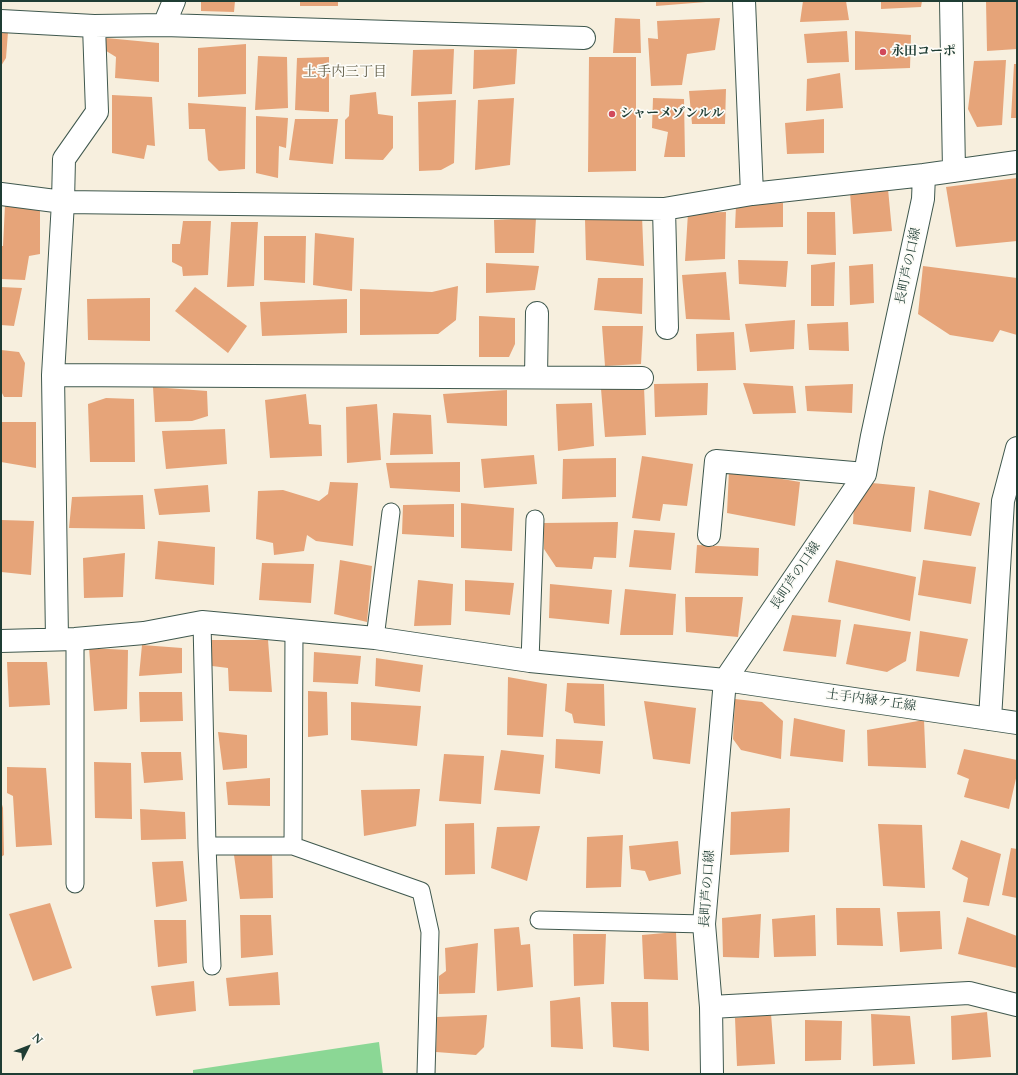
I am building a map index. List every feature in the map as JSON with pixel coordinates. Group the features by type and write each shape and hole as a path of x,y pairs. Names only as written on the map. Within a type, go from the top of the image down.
{"street":[{"path":"164,25 174,1"},
{"path":"744,1 752,194"},
{"path":"951,1 954,171"},
{"path":"1,21 94,26 164,25 584,38"},
{"path":"66,639 53,374 64,159 97,112 94,26"},
{"path":"1,194 63,202 664,209 752,194 924,175 1017,162"},
{"name":"長町芦の口線","path":"712,1074 711,1007 704,924 725,680 866,474 872,436 923,199 924,175"},
{"path":"664,209 667,328"},
{"path":"536,377 537,312"},
{"path":"53,374 642,378"},
{"path":"990,719 1003,501 1017,448"},
{"path":"709,535 716,461 866,474"},
{"name":"土手内緑ケ丘線","path":"1,641 66,639 144,633 202,622 294,632 375,638 530,661 725,680 1017,723"},
{"path":"711,1007 969,993 1017,1005"}],"lane":[{"path":"375,638 391,512"},
{"path":"530,661 535,519"},
{"path":"202,622 207,846 212,966"},
{"path":"293,846 294,632"},
{"path":"66,639 75,884"},
{"path":"207,846 293,846 421,891 430,932 426,1074"},
{"path":"539,920 704,924"}],"green space":[{"path":"379,1042 383,1074 193,1074 193,1070"}],"building":[{"path":"201,1 235,1 234,12 201,11"},
{"path":"300,1 338,1 338,6 300,6"},
{"path":"656,1 706,1 706,2 656,6"},
{"path":"803,1 846,1 849,20 800,22"},
{"path":"881,1 922,1 921,7 881,9"},
{"path":"986,1 1017,1 1017,49 987,51"},
{"path":"615,18 640,19 641,53 613,53"},
{"path":"720,18 715,50 687,54 682,85 651,86 648,38 658,39 657,21"},
{"path":"1,31 8,32 6,58 1,66"},
{"path":"847,31 849,62 807,63 804,34"},
{"name":"永田コーポ","path":"855,31 911,35 910,68 855,70"},
{"path":"106,38 159,43 159,82 115,78 116,57 103,49"},
{"path":"246,44 246,94 198,97 198,48"},
{"path":"454,49 452,94 411,96 413,50"},
{"path":"517,49 515,84 473,89 474,50"},
{"path":"258,56 287,57 288,108 255,110"},
{"path":"329,57 329,112 295,110 297,58"},
{"name":"シャーメゾンルル","path":"589,57 636,57 636,171 588,172"},
{"path":"1006,60 1002,125 977,127 968,109 974,61"},
{"path":"1014,64 1017,64 1017,118 1011,118"},
{"path":"840,73 843,108 806,111 807,79"},
{"path":"726,89 725,124 692,124 689,91"},
{"path":"376,92 378,114 393,116 393,148 383,160 345,159 345,120 349,116 350,95"},
{"path":"112,95 152,97 155,146 147,145 144,159 112,153"},
{"path":"514,98 510,165 475,170 478,100"},
{"path":"653,98 684,99 685,157 664,157 668,132 652,128"},
{"path":"456,100 454,163 441,170 419,171 418,102"},
{"path":"188,103 246,107 245,169 219,171 208,160 205,129 189,129"},
{"path":"256,116 288,118 286,148 279,146 278,178 256,173"},
{"path":"295,119 338,119 333,164 289,160"},
{"path":"824,119 824,153 787,154 785,123"},
{"path":"1017,178 1017,241 956,247 946,187"},
{"path":"888,189 892,231 853,234 850,192"},
{"path":"783,203 783,227 735,228 736,205"},
{"path":"5,205 40,210 40,254 29,256 25,280 1,279 1,246 3,246"},
{"path":"726,212 725,259 685,261 688,213"},
{"path":"807,212 835,212 836,255 807,254"},
{"path":"642,216 644,266 586,260 585,219"},
{"path":"536,218 534,253 495,253 494,220"},
{"path":"183,221 211,221 208,275 183,276 182,267 172,262 172,244 180,244"},
{"path":"231,222 258,222 254,286 227,287"},
{"path":"315,233 354,238 352,291 313,285"},
{"path":"264,236 306,236 305,283 264,280"},
{"path":"738,260 788,261 786,287 739,284"},
{"path":"835,262 834,306 811,306 811,265"},
{"path":"486,263 539,266 535,290 486,293"},
{"path":"873,264 874,303 850,305 849,266"},
{"path":"923,266 1017,278 1017,335 1000,330 993,342 950,335 918,314"},
{"path":"726,272 730,320 686,319 682,275"},
{"path":"598,278 643,278 642,314 594,310"},
{"path":"458,286 456,320 438,334 360,335 360,289 432,292"},
{"path":"1,287 22,288 14,326 1,325"},
{"path":"195,287 247,326 228,353 175,311"},
{"path":"150,298 150,341 88,340 87,299"},
{"path":"347,299 347,333 262,336 260,302"},
{"path":"479,316 515,318 515,344 509,357 479,357"},
{"path":"795,320 794,349 750,352 745,324"},
{"path":"848,322 849,351 809,350 807,324"},
{"path":"602,326 643,326 641,364 605,366"},
{"path":"734,332 736,370 697,371 696,334"},
{"path":"1,350 19,352 25,363 22,397 4,397 1,391"},
{"path":"708,383 707,415 655,417 654,384"},
{"path":"743,383 793,386 796,413 753,414"},
{"path":"853,384 852,413 807,411 805,386"},
{"path":"153,387 207,391 208,416 192,421 155,422"},
{"path":"644,387 646,435 605,437 601,389"},
{"path":"507,390 507,426 447,423 443,394"},
{"path":"306,394 309,424 321,425 322,456 270,458 265,400"},
{"path":"106,398 134,399 135,462 90,462 88,404"},
{"path":"592,403 594,446 558,451 556,404"},
{"path":"377,404 381,460 347,463 346,407"},
{"path":"393,413 431,415 433,454 390,455"},
{"path":"1,422 36,422 36,468 1,462"},
{"path":"225,429 227,464 166,469 162,431"},
{"path":"534,455 537,484 484,488 481,459"},
{"path":"642,456 693,464 687,506 663,504 660,521 632,518"},
{"path":"616,458 616,497 562,499 563,459"},
{"path":"460,462 460,492 390,488 386,463"},
{"path":"729,470 800,482 795,526 727,513"},
{"path":"330,482 358,483 353,546 316,541 307,535 304,551 274,555 273,543 256,539 258,491 283,490 319,501 328,494"},
{"path":"872,483 915,487 911,532 853,524 854,502"},
{"path":"208,485 210,512 159,515 154,489"},
{"path":"929,490 980,503 971,536 924,529"},
{"path":"143,495 145,529 69,528 72,497"},
{"path":"461,503 514,508 512,551 461,548"},
{"path":"454,504 454,537 402,534 403,505"},
{"path":"1,520 34,521 31,575 1,572"},
{"path":"618,522 616,558 594,557 592,569 556,567 544,549 544,523"},
{"path":"634,530 675,533 671,570 629,567"},
{"path":"158,541 215,547 214,585 155,579"},
{"path":"697,545 759,548 758,576 695,573"},
{"path":"125,553 123,597 84,598 83,558"},
{"path":"340,560 372,566 367,622 334,614"},
{"path":"836,560 916,577 910,621 828,602"},
{"path":"923,560 976,567 971,604 918,595"},
{"path":"262,563 314,564 311,603 259,600"},
{"path":"418,580 453,584 451,625 414,626"},
{"path":"465,580 514,583 510,615 465,611"},
{"path":"550,584 612,590 609,624 549,618"},
{"path":"625,589 676,594 673,635 620,635"},
{"path":"685,597 743,597 738,637 686,632"},
{"path":"792,615 841,620 836,657 783,651"},
{"path":"854,624 911,632 906,661 887,672 846,664"},
{"path":"920,631 968,639 959,677 916,671"},
{"path":"211,640 268,640 272,692 229,691 228,668 212,666"},
{"path":"142,645 182,648 182,673 139,676"},
{"path":"89,648 128,650 127,709 94,711"},
{"path":"314,652 361,656 358,684 313,682"},
{"path":"376,658 423,665 420,692 375,686"},
{"path":"7,662 47,662 50,705 9,707"},
{"path":"508,677 547,684 543,737 507,735"},
{"path":"567,683 604,684 605,726 574,723 572,714 565,711"},
{"path":"308,691 327,692 328,735 308,737"},
{"path":"139,692 182,692 183,721 140,722"},
{"path":"735,699 762,702 783,721 781,759 741,750 733,739"},
{"path":"644,701 696,708 690,764 653,759"},
{"path":"351,702 421,706 417,746 351,740"},
{"path":"794,718 845,730 843,762 790,756"},
{"path":"924,720 926,768 868,766 867,730"},
{"path":"218,732 247,735 247,768 223,770"},
{"path":"556,739 603,741 600,774 555,768"},
{"path":"964,749 1017,760 1017,774 1009,809 964,797 969,779 957,774"},
{"path":"501,750 544,755 540,794 494,790"},
{"path":"141,752 181,752 183,780 144,783"},
{"path":"444,754 484,756 481,804 439,801"},
{"path":"94,762 131,763 132,819 95,818"},
{"path":"7,767 46,768 52,845 16,847 13,796 7,793"},
{"path":"270,778 270,806 228,805 226,782"},
{"path":"420,789 416,826 364,836 361,790"},
{"path":"1,801 3,808 4,855 1,857"},
{"path":"790,808 789,852 730,855 731,812"},
{"path":"140,809 185,812 186,839 141,840"},
{"path":"474,823 475,874 445,875 445,824"},
{"path":"878,824 922,825 925,888 883,886"},
{"path":"540,826 527,881 491,868 497,827"},
{"path":"623,835 621,887 586,888 587,837"},
{"path":"961,840 1001,854 989,906 963,902 968,878 952,869"},
{"path":"678,841 681,874 649,881 645,871 631,869 629,846"},
{"path":"1011,848 1017,849 1017,898 1002,895"},
{"path":"272,854 273,898 240,899 234,855"},
{"path":"183,861 187,901 156,907 152,862"},
{"path":"50,903 72,968 33,981 9,914"},
{"path":"836,908 880,908 883,946 837,945"},
{"path":"940,911 942,949 900,952 897,912"},
{"path":"761,914 759,958 723,957 722,918"},
{"path":"240,915 271,915 273,955 241,958"},
{"path":"815,915 816,956 774,957 772,919"},
{"path":"967,917 1017,936 1017,968 958,954"},
{"path":"154,920 186,920 187,963 158,967"},
{"path":"519,927 521,945 530,944 533,987 497,991 494,929"},
{"path":"676,932 678,980 644,979 642,935"},
{"path":"573,934 606,934 604,984 574,986"},
{"path":"478,943 475,993 439,994 439,976 446,971 445,948"},
{"path":"278,972 280,1005 229,1006 226,978"},
{"path":"194,981 196,1011 156,1016 151,986"},
{"path":"580,997 583,1049 551,1047 550,1001"},
{"path":"611,1002 648,1002 649,1051 613,1047"},
{"path":"987,1012 991,1057 952,1060 951,1016"},
{"path":"771,1014 775,1064 737,1066 735,1018"},
{"path":"871,1014 910,1016 915,1064 873,1066"},
{"path":"487,1015 484,1047 476,1055 436,1052 437,1017"},
{"path":"805,1020 842,1021 841,1060 805,1061"}],"place":[{"name":"永田コーポ","path":"883,52"},
{"name":"シャーメゾンルル","path":"612,114"}],"district":[{"name":"土手内三丁目","path":"345,73"}]}
